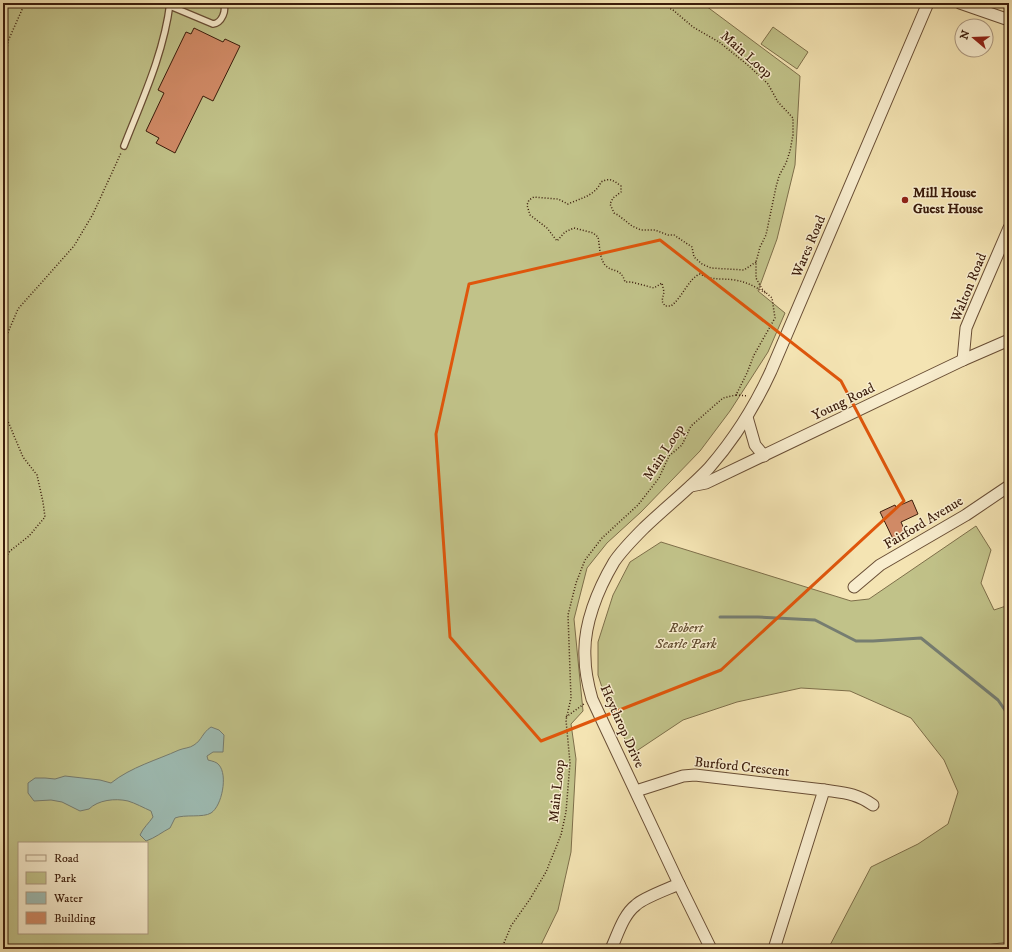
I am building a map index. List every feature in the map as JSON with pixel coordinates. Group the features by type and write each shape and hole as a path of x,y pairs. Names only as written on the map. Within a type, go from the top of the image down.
{"street":[{"name":"Wares Road","path":"690,486 722,452 736,434 762,392 928,3"},
{"path":"960,3 1009,20"},
{"name":"Walton Road","path":"963,360 966,328 970,316 1009,228"},
{"name":"Young Road","path":"690,486 706,483 963,360 1009,340"},
{"path":"747,417 754,446 764,456"},
{"name":"Heythrop Drive","path":"690,486 644,528 615,561 591,613 585,642 585,664 587,682 592,699 678,884 711,949"},
{"name":"Fairford Avenue","path":"854,586 880,565 966,515 1009,486"},
{"name":"Burford Crescent","path":"636,791 683,776 696,775 848,793 862,798 873,805"},
{"path":"774,949 824,790"},
{"path":"612,949 623,922 636,904 678,884"}],"lane":[{"path":"124,146 156,64 167,24 170,5 213,24 218,24 224,10 223,3"}],"path":[{"path":"3,85 8,41 26,3"},
{"name":"Main Loop","path":"504,949 504,943 511,926 530,899 546,872 561,835 566,812 570,763 566,717 571,698 568,615 576,583 585,560 602,538 642,500 659,478 669,456 682,445 691,426 723,398 736,395 775,318 772,298 762,288 756,278 756,262 760,246 766,235 779,176 786,164 790,151 793,135 792,118 778,102 768,84 749,66 719,42 693,27 673,10 660,3"},
{"path":"3,344 18,309 74,246 89,221 124,146"},
{"path":"756,262 744,270 711,268 702,264 694,257 692,247 685,244 678,237 655,230 641,230 632,226 612,210 610,204 611,201 621,192 621,186 614,180 610,179 601,182 599,187 586,197 568,204 558,199 534,197 529,200 527,206 530,215 547,228 557,241 564,232 574,228 593,233 598,237 602,260 606,266 617,270 623,276 625,282 631,282 654,288 662,283 664,292 662,301 666,306 671,306 678,301 695,276 700,274 708,278 734,280 752,284 768,295"},
{"path":"3,393 4,412 23,457 37,475 45,517 28,536 10,551 3,561"},
{"path":"3,566 3,575"},
{"path":"566,717 592,699"}],"highlighted area":[{"path":"660,240 841,381 904,501 721,670 541,741 450,637 436,434 469,284"}],"green space":[{"path":"3,3 702,3 800,76 795,165 777,239 758,291 785,313 768,352 730,411 700,451 641,512 607,543 587,568 574,619 583,711 571,724 576,759 571,852 558,910 539,949 3,949"},
{"path":"773,27 808,52 797,69 761,44"},
{"name":"Robert Searle Park","path":"976,526 991,550 981,583 994,610 1009,605 1009,942 971,949 828,949 871,867 918,844 948,824 958,792 944,760 911,718 850,691 801,688 737,702 683,720 632,754 606,700 598,675 598,642 613,595 630,562 661,542 851,601 869,599"}],"water":[{"path":"211,727 219,730 224,735 223,752 213,752 207,756 208,760 217,763 222,770 223,783 221,797 218,804 211,813 208,814 175,818 170,828 146,841 140,835 153,817 151,811 134,803 123,800 107,800 89,809 80,811 62,802 51,800 34,801 28,793 28,783 35,778 55,779 65,776 100,780 111,783 127,772 192,746 199,741"}],"building":[{"path":"194,28 223,42 225,39 240,46 213,101 203,96 175,153 156,143 159,138 146,131 164,93 158,90 186,32 191,34"},
{"path":"912,500 918,514 901,522 906,533 893,539 880,512 895,505 896,507"}],"waterway":[{"path":"720,617 815,620 856,641 921,638 998,700 1009,716"}],"place":[{"name":"Mill House Guest House","path":"905,200"}]}
